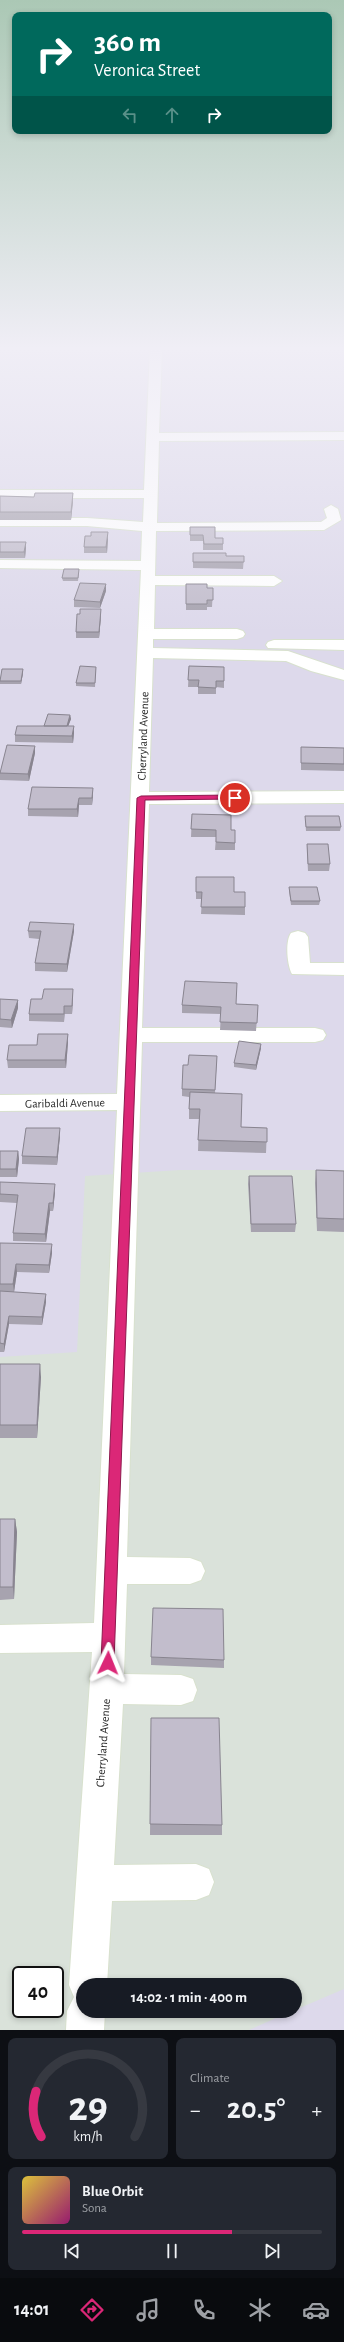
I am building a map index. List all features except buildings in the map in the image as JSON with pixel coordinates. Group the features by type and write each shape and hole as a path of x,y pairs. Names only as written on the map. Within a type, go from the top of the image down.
{"street":[{"name":"Cherryland Avenue","path":"88,1978 112,1570 154,444"},
{"path":"0,483 99,484 118,494"},
{"path":"0,494 152,494"},
{"path":"87,522 90,494"},
{"path":"114,525 118,494"},
{"path":"0,522 87,522 151,527 324,526 334,520 331,509"},
{"path":"0,564 274,581"},
{"path":"146,645 237,634"},
{"path":"146,645 344,644"},
{"path":"146,645 284,655 317,668 344,675"},
{"path":"141,798 344,797"},
{"path":"298,937 300,969 344,969"},
{"path":"132,1035 315,1035"},
{"name":"Garibaldi Avenue","path":"0,1103 129,1102"},
{"path":"112,1570 190,1571"},
{"path":"0,1639 109,1637"},
{"path":"106,1689 181,1690"},
{"path":"94,1883 196,1882"},
{"path":"85,2030 86,2018"}],"shaded area":[{"path":"180,1170 344,1170 344,1989 302,2007 302,1978 76,1978 76,2018 276,2018 249,2030 0,2030 0,1357 77,1352 85,1176"}],"route":[{"path":"108,1663 136,881 141,798 235,798"}]}
